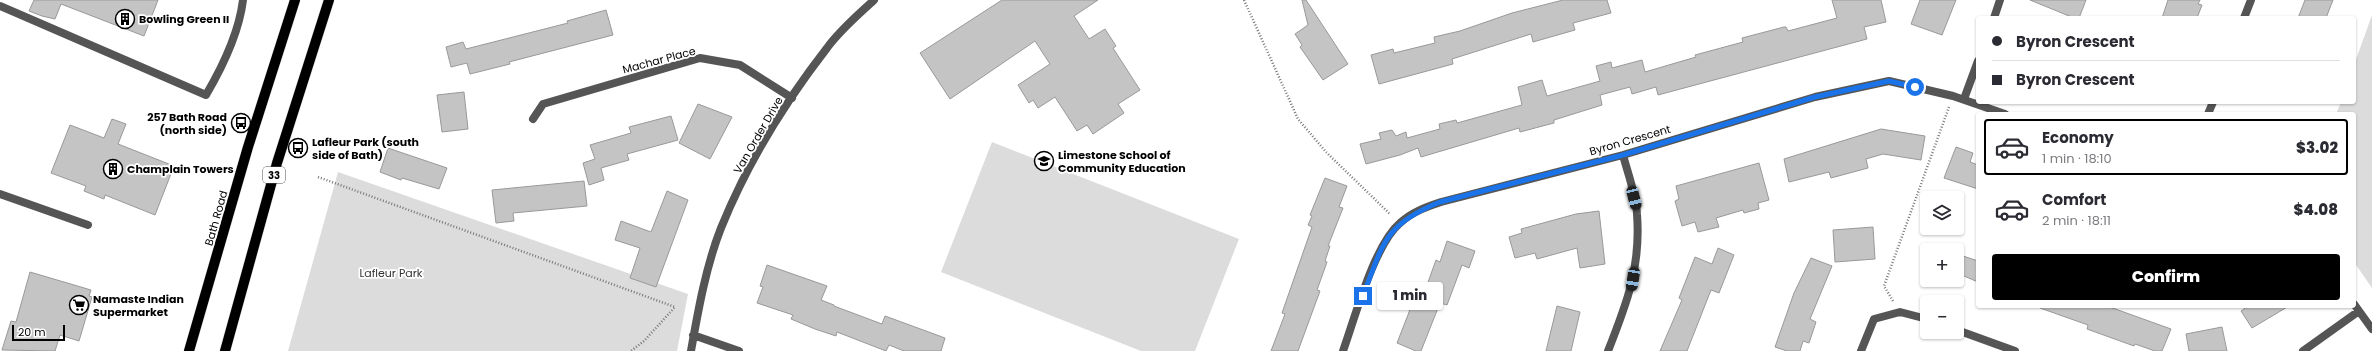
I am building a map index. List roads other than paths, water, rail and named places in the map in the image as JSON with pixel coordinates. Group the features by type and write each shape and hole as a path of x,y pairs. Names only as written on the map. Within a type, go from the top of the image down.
{"main road":[{"name":"Bath Road","path":"190,351 248,146 295,0"},
{"name":"33","path":"225,351 278,163 329,0"}],"street":[{"path":"0,6 206,94 220,71 241,18 243,0"},
{"name":"Van Order Drive","path":"691,351 697,312 721,228 754,159 792,98 828,47 874,0"},
{"path":"1995,16 2000,0"},
{"path":"2245,16 2251,0"},
{"name":"Machar Place","path":"533,119 543,104 700,58 740,65 792,98"},
{"path":"1964,99 1976,66"},
{"name":"Byron Crescent","path":"1343,351 1373,268 1386,240 1399,223 1415,212 1440,202 1623,155 1815,97 1889,81 1953,96 1976,103"},
{"name":"Byron Crescent","path":"1978,104 2000,112"},
{"path":"1608,351 1631,293 1638,250 1637,213 1623,155"},
{"path":"0,194 88,225"},
{"path":"2356,307 2372,329"},
{"path":"2302,351 2359,311"},
{"path":"1862,351 1874,319 1900,312 1920,317"},
{"path":"1964,333 2015,351"},
{"path":"694,335 739,351"}],"place":[{"name":"Bowling Green II","path":"125,19"},
{"name":"257 Bath Road (north side)","path":"241,123"},
{"name":"Lafleur Park (south side of Bath)","path":"298,148"},
{"name":"Limestone School of Community Education","path":"1044,161"},
{"name":"Champlain Towers","path":"113,169"},
{"name":"Namaste Indian Supermarket","path":"79,305"}],"park label":[{"name":"Lafleur Park","path":"391,273"}]}
